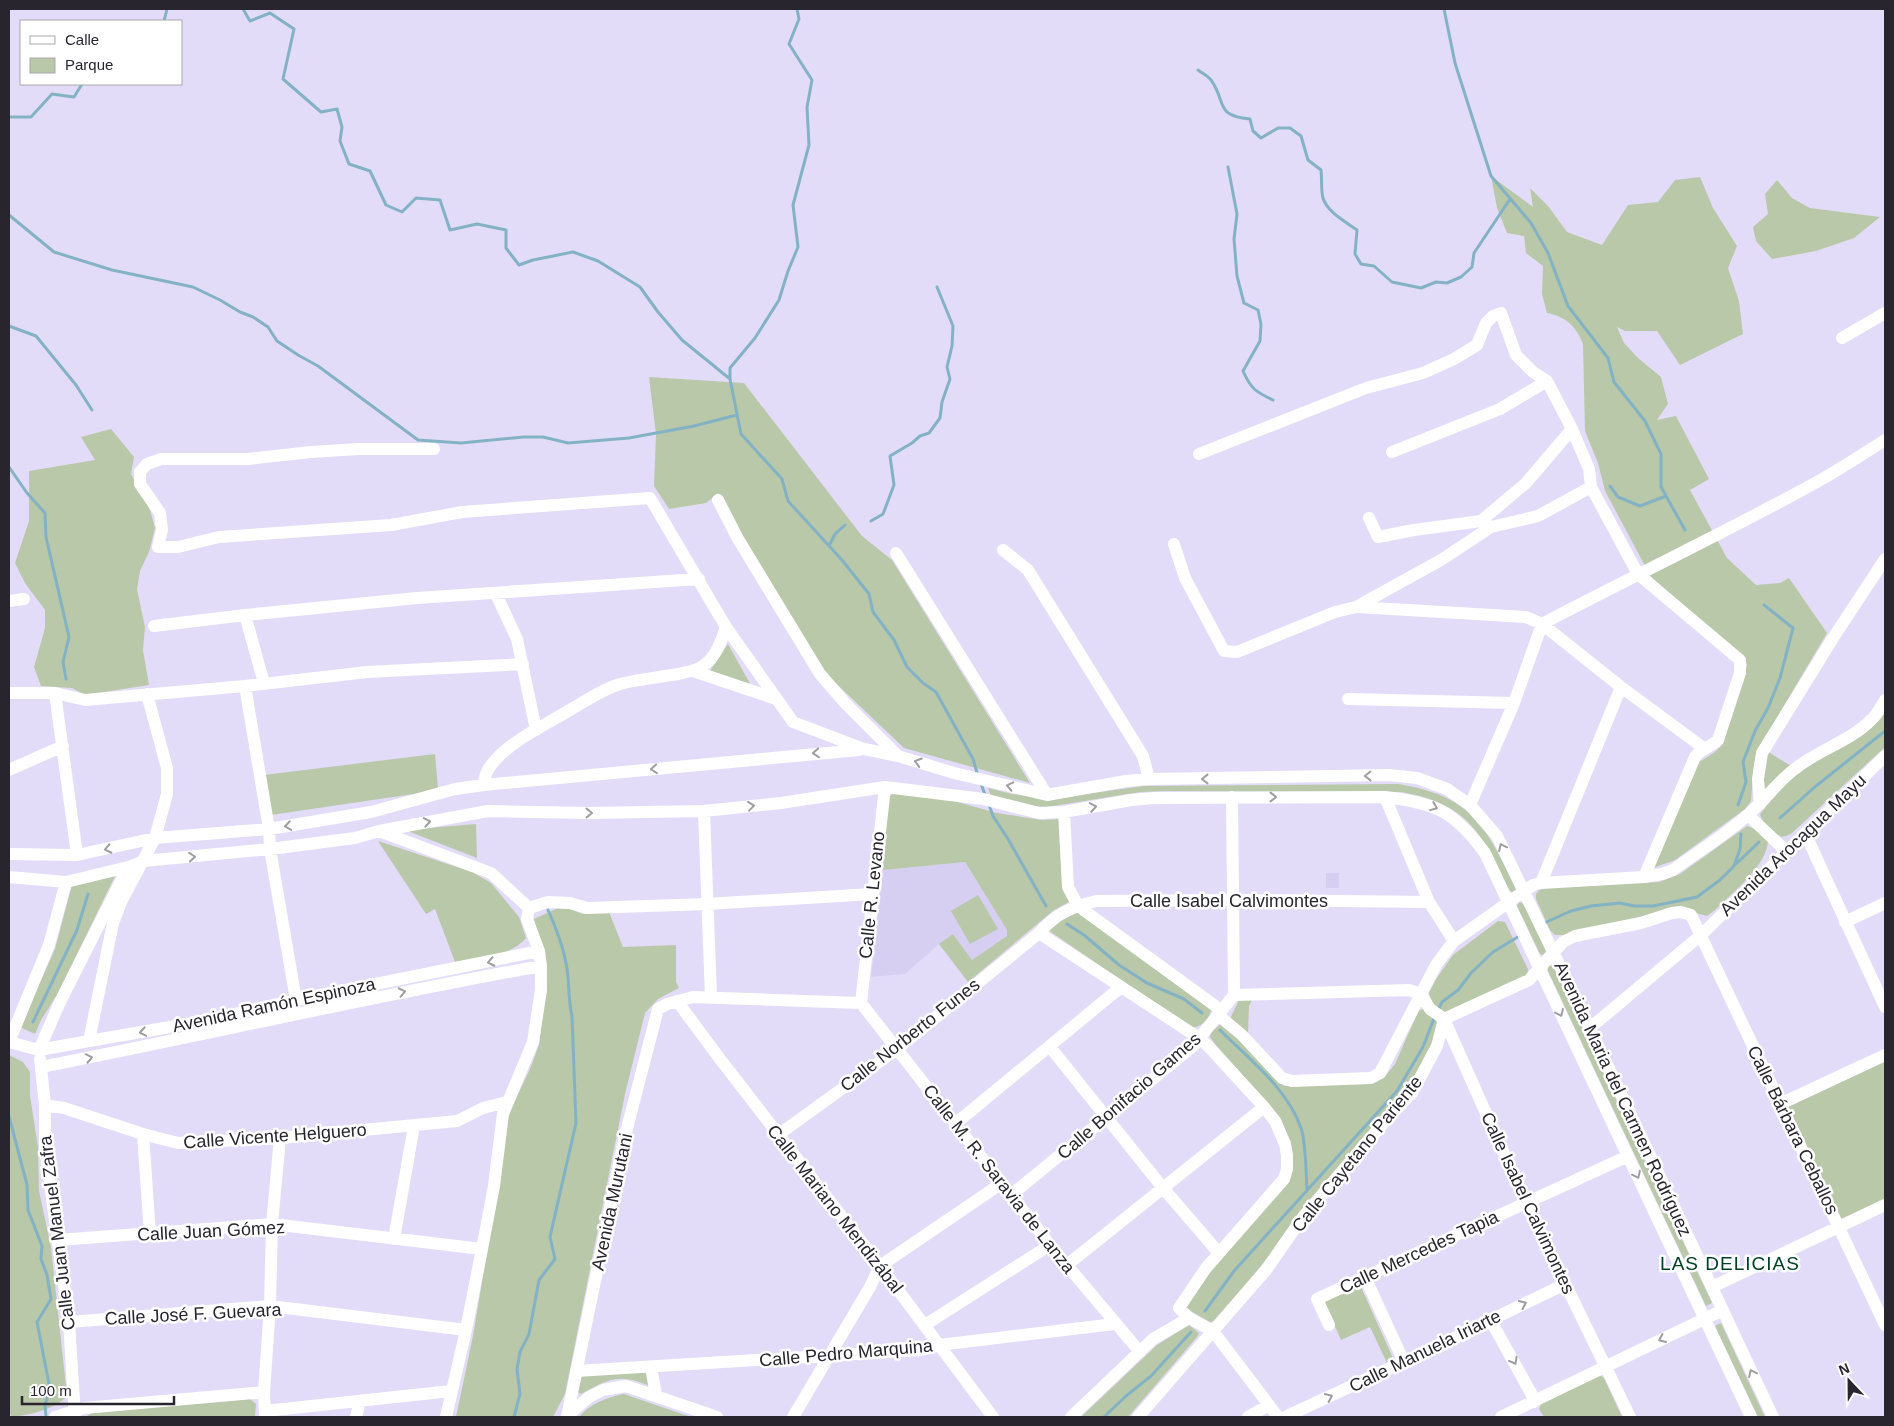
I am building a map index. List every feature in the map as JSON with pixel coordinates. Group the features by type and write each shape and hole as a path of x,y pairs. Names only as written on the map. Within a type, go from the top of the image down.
{"street":[{"path":"1199,454 1366,388 1423,373 1454,359 1477,345 1486,323 1493,316 1501,313 1516,356 1533,372 1548,381 1589,469 1591,487 1638,574 1740,660 1740,673 1718,740 1695,757 1644,877"},
{"path":"1842,338 1885,313"},
{"path":"1392,452 1500,409 1548,381"},
{"path":"1174,544 1184,578 1224,651 1237,652 1336,612 1356,607 1441,560 1486,524 1526,483 1572,429"},
{"path":"1470,805 1514,703 1542,624 1818,482 1885,440"},
{"path":"434,449 359,449 248,459 161,459 146,464 140,472 140,484 160,513 162,530 158,547 178,547 218,537 390,525 462,512 650,498 726,627 793,722 864,749 1047,795"},
{"path":"1370,518 1378,537 1414,530 1486,524 1538,516 1591,487"},
{"path":"718,500 738,539 820,674 846,704 898,756"},
{"path":"1003,550 1028,570 1143,756 1149,779"},
{"path":"896,553 1047,795"},
{"path":"1760,804 1758,779 1762,753 1833,638 1885,559"},
{"path":"154,626 417,598 699,579"},
{"path":"496,594 517,639 536,730"},
{"path":"9,601 24,599"},
{"path":"1356,607 1526,617 1542,624 1705,749"},
{"path":"245,615 264,683"},
{"path":"484,785 485,775 492,764 508,749 536,730 603,691 642,679 693,671 704,665 715,654 726,627"},
{"path":"9,693 55,693 85,700 245,686 368,672 523,664"},
{"path":"693,671 776,699"},
{"path":"245,686 296,1000"},
{"path":"1541,883 1622,687"},
{"path":"55,693 78,856"},
{"path":"89,1041 113,924 121,902 155,838 166,794 166,768 147,694"},
{"path":"1348,699 1514,703"},
{"path":"1064,812 1068,887 1078,906 1220,1013 1282,1078 1292,1081 1371,1078 1380,1073 1436,965 1454,942 1523,891 1541,883 1644,877 1673,870 1748,815 1780,780 1797,767 1822,750 1843,741 1863,728 1874,718 1885,700"},
{"path":"9,770 63,746"},
{"path":"9,854 78,856 155,838 269,829 353,816 455,789 484,785 864,749"},
{"name":"Avenida Arocagua Mayu","path":"1590,1028 1701,935 1885,756"},
{"path":"951,795 954,773"},
{"name":"Avenida Maria del Carmen Rodríguez","path":"1047,795 1126,781 1149,779 1389,775 1417,778 1440,786 1470,805 1497,836 1554,952 1773,1417"},
{"name":"Avenida Maria del Carmen Rodríguez","path":"9,877 66,882 128,867 144,861 270,849 355,838 380,831 488,811 588,813 704,812 781,803 884,787 988,801 1039,813 1064,812 1139,799 1232,797 1385,797 1413,800 1430,805 1449,814 1469,832 1485,853 1706,1318 1751,1417"},
{"name":"Calle R. Levano","path":"861,1003 884,787"},
{"path":"1232,797 1234,994 1409,990 1420,994"},
{"path":"1385,797 1429,902 1454,942"},
{"path":"704,812 711,997"},
{"path":"1748,815 1786,851"},
{"path":"353,816 355,838"},
{"path":"380,831 491,873 529,908"},
{"path":"1805,833 1885,1007"},
{"path":"39,1050 60,1002 128,867"},
{"path":"9,1042 49,945 66,882"},
{"path":"529,908 548,902 570,903 587,908 707,904 872,894"},
{"name":"Calle Isabel Calvimontes","path":"1039,933 1051,920 1078,906 1096,901 1429,902"},
{"path":"1845,922 1885,903"},
{"path":"446,1417 466,1330 494,1186 503,1114 533,1042 542,966 539,951 527,919 529,908"},
{"path":"1444,1019 1529,980 1563,942 1575,936 1641,923 1681,912 1691,916 1701,935"},
{"path":"1039,933 1199,1038 1275,1121 1286,1144 1287,1169 1284,1180 1206,1268 1179,1308 1200,1324 1270,1405 1278,1417"},
{"name":"Calle Norberto Funes","path":"778,1134 898,1049 1039,933"},
{"name":"Calle Bárbara Ceballos","path":"1701,935 1885,1325"},
{"name":"Avenida Ramón Espinoza","path":"9,1042 39,1050 199,1022 296,1000 539,951"},
{"name":"Avenida Ramón Espinoza","path":"41,1067 274,1020 418,988 542,966"},
{"path":"955,1124 1121,987"},
{"name":"Calle Bonifacio Games","path":"1010,1195 1193,1046 1234,994"},
{"name":"Calle Isabel Calvimontes","path":"1420,994 1430,1009 1444,1019 1526,1203 1630,1417"},
{"path":"678,1001 693,997 711,997 861,1003"},
{"name":"Calle Mariano Mendizábal","path":"678,1001 720,1060 880,1266 993,1417"},
{"name":"Avenida Murutani","path":"567,1416 624,1140 654,1018 658,1010 667,1004 678,1001"},
{"name":"Calle M. R. Saravia de Lanza","path":"861,1003 1010,1195 1140,1352"},
{"name":"Calle Cayetano Pariente","path":"1138,1417 1200,1324 1266,1270 1303,1217 1412,1092 1438,1046 1444,1019"},
{"path":"1050,1047 1163,1188 1219,1253"},
{"name":"Calle Juan Manuel Zafra","path":"39,1050 45,1105 45,1148 69,1322 75,1414"},
{"path":"1780,1104 1885,1055"},
{"name":"Calle Vicente Helguero","path":"45,1105 64,1108 143,1134 178,1143 280,1138 457,1121 483,1108 507,1102"},
{"path":"1067,1265 1264,1107"},
{"path":"394,1240 414,1126"},
{"path":"143,1134 150,1234"},
{"path":"280,1138 272,1224 270,1306 264,1392 265,1414 451,1391"},
{"name":"Calle Mercedes Tapia","path":"1329,1325 1317,1299 1628,1156"},
{"path":"793,1417 830,1356 880,1266 1002,1183"},
{"path":"1712,1287 1885,1205"},
{"name":"Calle Juan Gómez","path":"58,1240 272,1224 482,1249"},
{"path":"924,1326 1050,1245"},
{"path":"1365,1277 1404,1362"},
{"name":"Calle Manuela Iriarte","path":"1285,1417 1491,1321 1565,1284"},
{"name":"Calle José F. Guevara","path":"69,1322 270,1306 466,1330"},
{"path":"1501,1417 1723,1310"},
{"path":"1491,1321 1531,1393 1534,1402"},
{"name":"Calle Pedro Marquina","path":"576,1371 921,1350 939,1345 1115,1324"},
{"path":"1071,1417 1153,1339 1200,1324"},
{"path":"651,1367 656,1395"},
{"path":"567,1416 589,1397 603,1390 626,1386 717,1417"},
{"path":"56,1417 75,1414 84,1408 264,1392"},
{"path":"356,1417 360,1401"},
{"path":"1248,1417 1270,1405"}],"shaded area":[{"path":"965,862 1007,930 1007,936 972,960 953,934 905,974 871,977 883,870"},
{"path":"1326,873 1339,873 1339,888 1326,888"}],"green space":[{"path":"1491,176 1533,207 1530,188 1548,206 1567,232 1602,245 1628,205 1658,202 1675,180 1700,177 1713,208 1737,246 1728,268 1739,301 1743,334 1680,365 1657,331 1625,331 1617,327 1624,343 1638,358 1661,377 1668,404 1657,420 1676,416 1709,479 1690,490 1727,558 1756,585 1780,583 1789,578 1827,633 1759,748 1754,764 1751,801 1745,809 1675,860 1653,868 1696,764 1715,752 1723,744 1747,665 1745,658 1651,577 1605,491 1598,463 1585,431 1583,344 1570,323 1560,317 1547,313 1542,294 1543,266 1526,253 1524,236 1507,233 1497,208"},
{"path":"1777,180 1792,198 1810,208 1880,217 1854,238 1816,251 1772,259 1756,241 1753,227 1768,214 1765,194"},
{"path":"649,377 744,383 862,536 892,560 1030,783 904,748 823,671 718,493 706,503 669,509 654,486 656,434"},
{"path":"111,429 134,457 131,474 150,510 155,528 149,552 140,571 137,589 145,627 143,650 149,685 85,695 72,688 41,686 34,667 45,628 45,610 25,583 15,563 29,521 29,471 95,460 81,437"},
{"path":"728,644 753,689 710,671"},
{"path":"1885,708 1885,747 1792,833 1782,837 1771,830 1760,814 1779,791 1797,773"},
{"path":"1767,751 1791,766 1766,793 1762,788"},
{"path":"435,754 438,788 427,792 271,815 264,775"},
{"path":"1398,784 1423,789 1443,797 1460,806 1473,817 1485,831 1505,867 1516,889 1513,893 1509,890 1490,852 1480,837 1458,813 1443,804 1424,797 1401,792 1163,791 1140,792 1047,807 1029,806 991,796 988,788 1012,794 1049,799 1144,786"},
{"path":"893,793 936,796 997,813 1042,820 1060,819 1069,902 1054,910 968,982 939,944 953,934 972,960 1007,936 1007,930 965,862 883,870 887,800"},
{"path":"476,824 477,858 405,830"},
{"path":"1747,826 1758,830 1768,840 1762,859 1748,878 1707,916 1677,908 1564,935 1555,935 1550,930 1536,899 1536,894 1539,890 1546,888 1659,882 1680,874"},
{"path":"378,841 472,872 491,883 519,917 526,938 503,953 455,962 435,909 426,914"},
{"path":"117,872 57,995 41,1020 35,1034 20,1027 55,949 72,885"},
{"path":"978,895 998,929 970,944 951,911"},
{"path":"1519,902 1524,904 1546,951 1543,955 1540,954 1517,906"},
{"path":"558,908 570,909 583,914 609,912 623,947 676,945 676,982 679,988 658,999 645,1013 625,1094 565,1394 553,1417 456,1417 473,1336 507,1117 530,1069 539,1045 546,989 543,952 534,919"},
{"path":"1079,912 1211,1010 1206,1020 1198,1026 1191,1028 1048,930 1054,923"},
{"path":"1498,921 1505,922 1528,969 1527,977 1445,1013 1432,1005 1429,993 1436,979 1453,955"},
{"path":"1551,965 1712,1303 1706,1306 1548,971 1548,967"},
{"path":"1253,998 1249,1006 1248,1035 1230,1019 1239,1000"},
{"path":"1424,1009 1436,1019 1437,1029 1423,1064 1411,1086 1215,1321 1210,1322 1184,1307 1218,1262 1288,1181 1290,1142 1281,1119 1216,1045 1210,1037 1211,1032 1221,1024 1249,1047 1284,1086 1372,1082 1384,1078 1395,1064 1418,1012"},
{"path":"9,1055 23,1062 30,1072 30,1096 38,1147 39,1191 51,1247 67,1396 49,1408 18,1416 11,1416 9,1412"},
{"path":"1885,1061 1885,1200 1841,1220 1788,1107"},
{"path":"1360,1285 1394,1360 1387,1363 1370,1327 1341,1340 1324,1301"},
{"path":"1721,1323 1765,1417 1758,1417 1715,1326"},
{"path":"1189,1325 1199,1333 1197,1337 1128,1417 1081,1417 1157,1345"},
{"path":"647,1372 648,1385 619,1379 602,1383 581,1394 578,1392 582,1375"},
{"path":"1600,1375 1604,1378 1622,1417 1544,1417 1539,1409 1541,1404"},
{"path":"624,1394 691,1417 579,1417 588,1408 599,1402"},
{"path":"250,1399 256,1404 255,1417 85,1417 92,1413"}],"waterway":[{"path":"164,20 167,9"},
{"path":"243,9 250,21 270,13 294,29 283,79 321,112 337,109 342,127 340,141 349,164 370,171 386,205 402,212 416,198 440,200 450,230 477,224 506,230 506,248 519,265 533,260 573,252 598,261 640,287 682,340 730,379"},
{"path":"797,9 799,19 789,44 812,80 807,107 809,145 793,205 798,247 779,300 755,338 730,368 730,379 741,434 782,479 788,501 842,560 869,594 873,612 894,640 907,667 923,683 936,692 973,759 978,776"},
{"path":"1444,9 1455,63 1491,176 1531,223 1548,253 1568,306 1608,358 1614,382 1645,421 1661,454 1661,487 1685,530"},
{"path":"1198,70 1211,80 1226,111 1231,115 1250,119 1253,131 1261,138 1278,128 1290,128 1301,136 1308,160 1321,170 1322,192 1325,203 1337,216 1357,230 1355,254 1361,264 1374,266 1392,282 1421,288 1436,282 1447,283 1461,277 1472,267 1474,253 1510,199"},
{"path":"9,117 31,117 52,94 74,97 81,85"},
{"path":"1228,167 1237,214 1234,239 1237,276 1244,303 1258,310 1261,324 1260,341 1243,371 1255,389 1273,400"},
{"path":"9,215 54,252 112,270 193,287 253,317 268,327 277,341 318,366 418,440 461,443 543,437 568,443 629,438 694,426 737,415"},
{"path":"871,521 883,514 894,485 890,456 920,436 929,433 940,418 942,402 950,379 947,367 952,346 953,326 937,287"},
{"path":"9,326 36,336 76,385 92,410"},
{"path":"9,467 27,493 45,513 46,537 69,637 63,662 66,679"},
{"path":"1610,486 1618,497 1640,506 1666,496"},
{"path":"829,546 835,534 845,525"},
{"path":"1738,805 1746,782 1743,762 1755,731 1768,708 1780,678 1793,628 1764,605"},
{"path":"1780,818 1816,786 1885,731"},
{"path":"981,784 986,797"},
{"path":"989,805 993,816 1046,906"},
{"path":"1542,924 1571,911 1591,906 1620,903 1634,906 1653,906 1697,897 1720,880 1734,866 1740,849 1741,834"},
{"path":"1736,864 1759,842"},
{"path":"33,1022 77,930 88,894"},
{"path":"514,1417 520,1394 517,1369 520,1352 529,1334 539,1280 555,1259 550,1237 576,1123 572,1016 567,968 561,943 548,910"},
{"path":"1067,924 1084,935 1119,965 1147,983 1184,999 1202,1013"},
{"path":"1438,1010 1442,1002 1458,990 1471,973 1493,952 1521,935"},
{"path":"1205,1311 1234,1271 1397,1091 1423,1047 1435,1016"},
{"path":"1220,1030 1277,1087 1295,1113 1304,1141 1307,1190"},
{"path":"9,1116 27,1185 28,1210 42,1246 41,1259 47,1275 51,1299 37,1322 50,1389 45,1405 46,1417"},
{"path":"1104,1417 1151,1376 1191,1332"}],"district":[{"name":"LAS DELICIAS","path":"1730,1263"}]}
